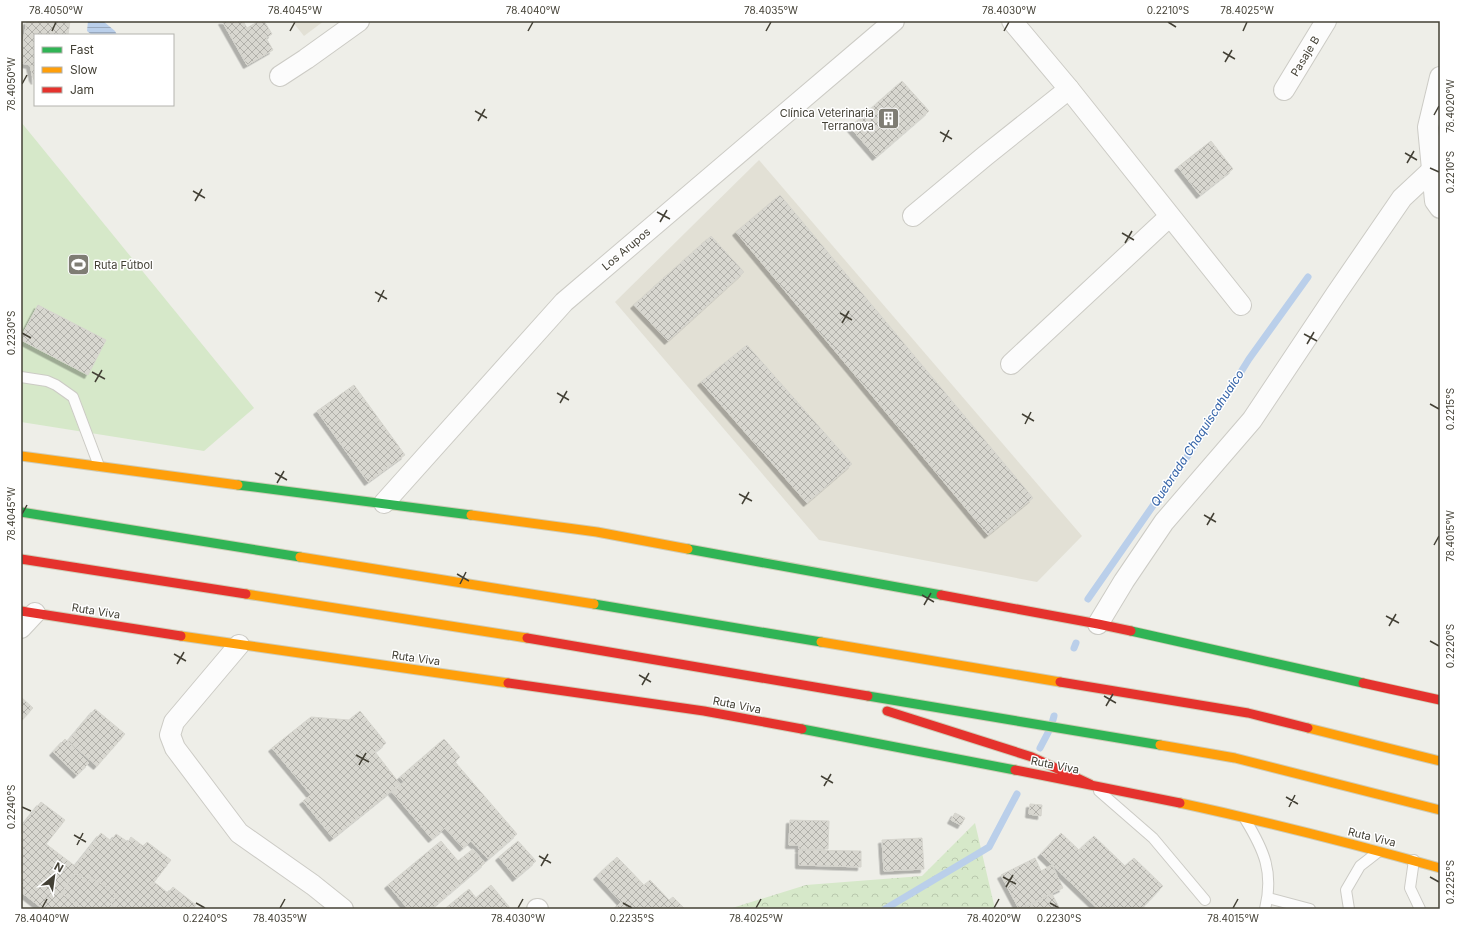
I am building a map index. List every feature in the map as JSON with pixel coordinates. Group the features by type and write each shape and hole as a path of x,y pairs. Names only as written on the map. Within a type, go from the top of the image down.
{"main road":[{"path":"21,456 597,532 1098,624 1440,700"},
{"path":"21,512 463,582 1248,713 1440,761"},
{"path":"21,559 463,628 1235,758 1440,810"},
{"name":"Ruta Viva","path":"28,612 239,645 704,711 1090,784 1244,817 1380,851 1440,868"},
{"path":"809,687 1032,757 1090,784"}],"street":[{"path":"280,76 358,21"},
{"name":"Los Arupos","path":"384,503 564,302 894,21"},
{"path":"1012,21 1069,89 1240,305"},
{"name":"Pasaje B","path":"1284,90 1326,21"},
{"path":"1440,77 1428,127 1435,201 1440,208"},
{"path":"912,216 1069,89"},
{"path":"1098,624 1124,581 1164,522 1252,420 1402,198 1432,170"},
{"path":"1011,364 1169,217"},
{"path":"21,628 28,612"},
{"path":"239,645 174,722 170,735 175,748 239,833 313,885 343,909"}],"lane":[{"path":"21,377 47,381 73,396 99,466"},
{"path":"1090,784 1153,838 1204,900"},
{"path":"1244,817 1259,841 1268,870 1268,898 1265,909"},
{"path":"1349,909 1346,890 1360,866 1380,851"},
{"path":"1414,860 1410,888 1420,909"},
{"path":"1268,898 1310,909"}],"shaded area":[{"path":"292,21 324,21 304,36"},
{"path":"759,160 1082,536 1037,582 819,540 615,302"}],"green space":[{"name":"Ruta Fútbol","path":"21,122 254,408 204,451 21,422"},
{"path":"975,823 995,909 729,909 806,885 922,876"}],"water":[{"path":"88,21 103,21 116,34 91,34 87,31"}],"building":[{"path":"27,21 70,21 68,34 34,34 34,80 30,65 21,63 21,52"},
{"path":"222,21 243,21 247,28 259,21 264,21 272,34 266,38 273,50 247,65"},
{"name":"Clínica Veterinaria Terranova","path":"902,81 929,111 876,157 850,127"},
{"path":"1211,141 1233,169 1200,195 1178,167"},
{"path":"780,195 1033,498 988,535 736,232"},
{"path":"711,236 744,272 668,341 634,305"},
{"path":"38,305 106,340 88,375 21,340 21,337"},
{"path":"747,345 852,464 807,503 701,382"},
{"path":"354,385 405,455 368,482 317,411"},
{"path":"21,697 33,708 21,721"},
{"path":"95,709 125,734 97,766 68,741"},
{"path":"360,711 386,743 375,752 400,784 333,838 303,801 311,795 272,748 311,717 349,720"},
{"path":"65,739 89,763 77,775 53,752"},
{"path":"444,739 460,757 455,762 517,834 488,859 471,841 463,848 445,828 432,839 392,792 404,782 400,777"},
{"path":"41,802 65,820 46,844 75,866 101,833 111,841 116,834 128,842 131,837 143,846 147,842 171,860 154,882 168,893 173,887 196,905 193,909 118,909 111,904 117,895 91,877 88,882 76,873 61,893 83,909 43,909 21,892 21,887 24,883 21,881 21,827"},
{"path":"1030,804 1042,805 1041,816 1029,814"},
{"path":"955,813 965,818 961,825 951,820"},
{"path":"790,820 829,821 828,849 799,849 799,845 789,845"},
{"path":"1061,833 1079,850 1094,836 1125,866 1134,858 1163,886 1141,909 1098,909 1041,854"},
{"path":"922,838 924,869 884,871 882,840"},
{"path":"441,841 458,861 473,849 485,863 431,909 408,909 388,885"},
{"path":"518,841 536,861 516,878 499,857"},
{"path":"799,850 861,851 861,867 799,865"},
{"path":"617,857 644,885 650,880 669,900 673,897 685,909 614,909 621,902 597,876"},
{"path":"1035,858 1041,871 1052,865 1063,888 1019,909 1001,875"},
{"path":"76,873 88,882 91,877 117,895 111,904 118,909 83,909 61,893"},
{"path":"491,885 511,909 449,909 447,907 469,889 476,898"},
{"path":"1052,894 1060,909 1023,909"}],"waterway":[{"name":"Quebrada Chaquiscahuaico","path":"1088,599 1196,444 1249,359 1308,277"},
{"name":"Quebrada Chaquiscahuaico","path":"1074,648 1076,643"},
{"name":"Quebrada Chaquiscahuaico","path":"1040,748 1051,727 1054,716"},
{"name":"Quebrada Chaquiscahuaico","path":"885,909 989,847 1017,794"}],"traffic: fast":[{"path":"238,485 471,515"},
{"path":"21,512 300,557"},
{"path":"688,549 941,595"},
{"path":"594,604 821,642"},
{"path":"1131,631 1363,683"},
{"path":"868,696 1160,745"},
{"path":"802,729 1015,770"}],"traffic: slow":[{"path":"21,456 238,485"},
{"path":"471,515 597,532 688,549"},
{"path":"300,557 594,604"},
{"path":"246,594 527,638"},
{"path":"181,636 508,683"},
{"path":"821,642 1060,682"},
{"path":"1308,728 1440,761"},
{"path":"1160,745 1235,758 1440,810"},
{"path":"1180,803 1311,834 1440,868"}],"traffic: jam":[{"path":"21,559 246,594"},
{"path":"941,595 1131,631"},
{"path":"21,611 181,636"},
{"path":"527,638 868,696"},
{"path":"1060,682 1248,713 1308,728"},
{"path":"508,683 704,711 802,729"},
{"path":"1363,683 1440,700"},
{"path":"887,711 1032,757 1090,784"},
{"path":"1015,770 1180,803"}],"place":[{"name":"Clínica Veterinaria Terranova","path":"889,119"},
{"name":"Ruta Fútbol","path":"79,265"}]}
